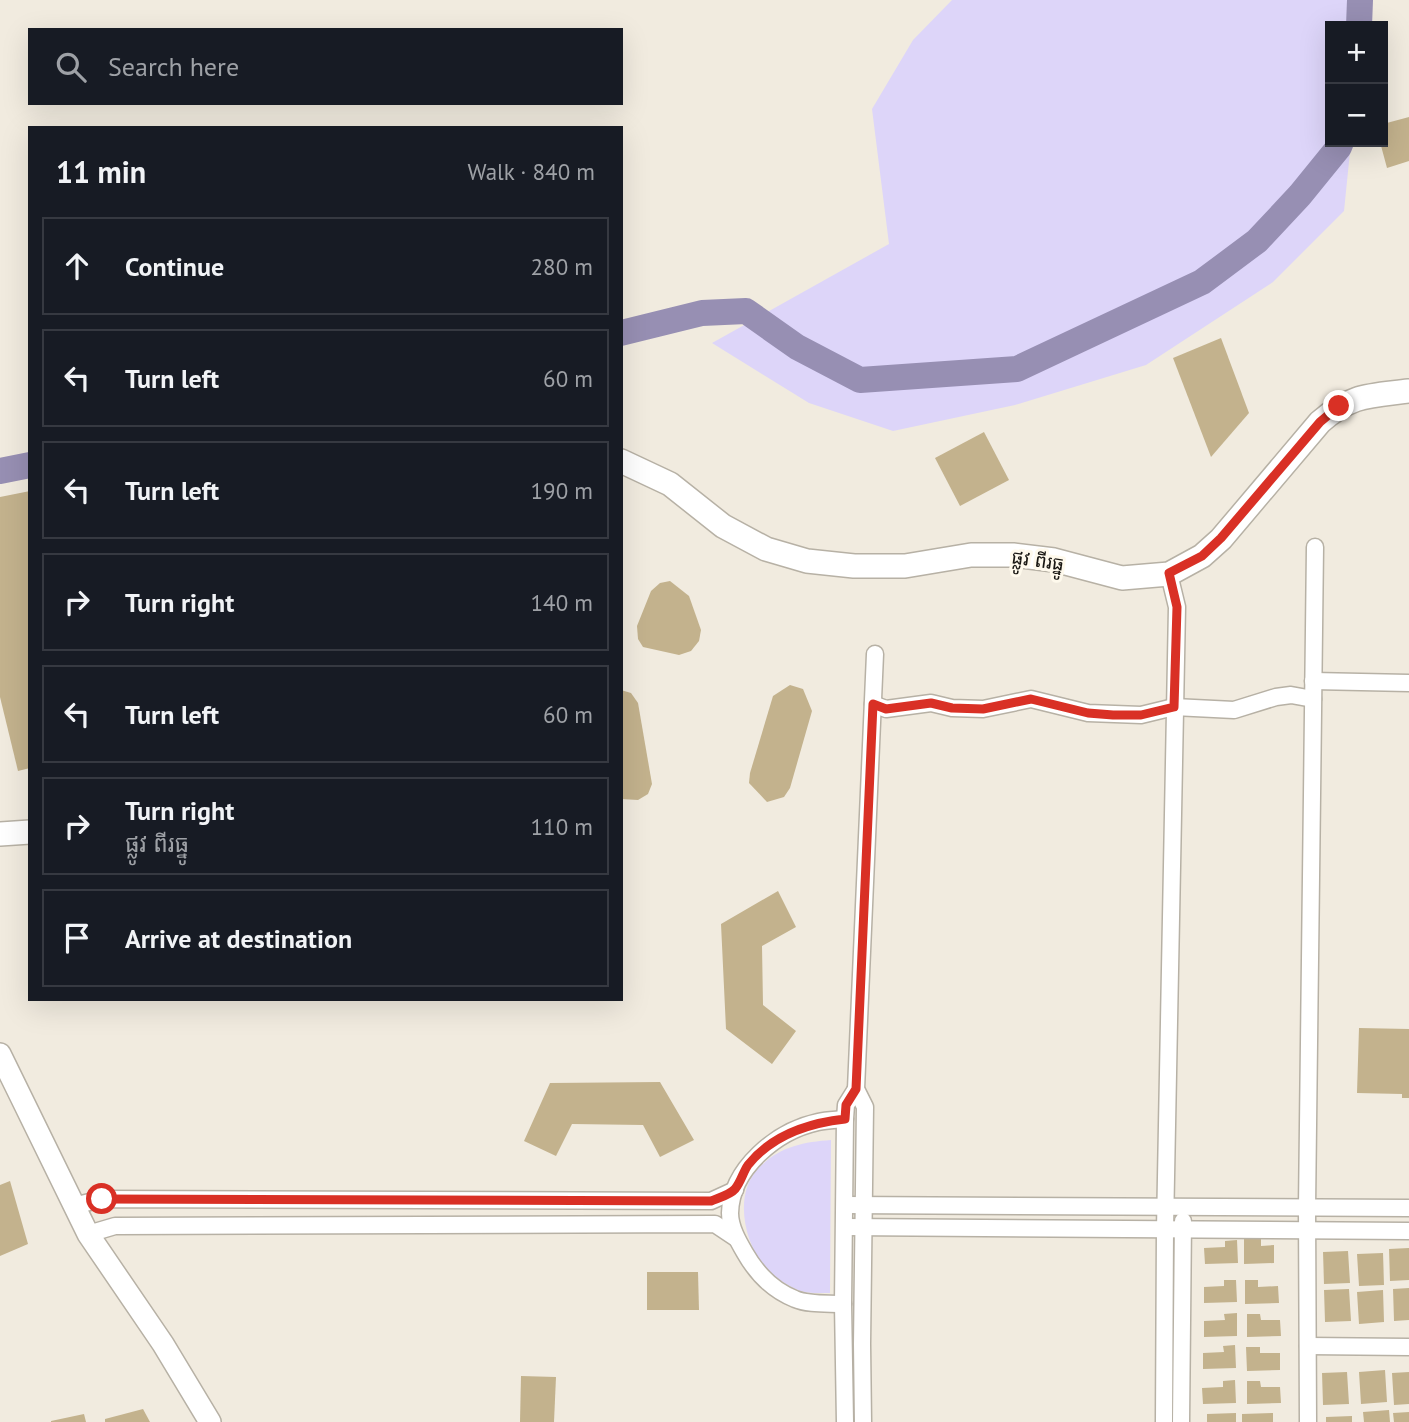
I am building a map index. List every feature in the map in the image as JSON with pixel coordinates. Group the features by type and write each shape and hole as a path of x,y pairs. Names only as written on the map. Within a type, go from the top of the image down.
{"main road":[{"name":"ផ្លូវ ពីរធ្នូ","path":"623,462 670,484 723,526 766,550 807,561 853,566 905,566 971,555 1013,555 1054,560 1122,578 1169,573 1202,556 1221,538 1320,422 1339,406 1359,398 1409,391"},
{"path":"0,834 28,831"}],"street":[{"path":"1308,1422 1307,1208 1315,547"},
{"path":"1164,1422 1164,1229 1177,607 1169,573"},
{"path":"863,1422 865,1107 856,1089 875,654"},
{"path":"1313,681 1409,683"},
{"path":"873,704 886,709 931,703 952,708 983,709 1031,699 1088,713 1141,715 1174,707 1234,710 1291,695 1313,699"},
{"path":"0,1054 88,1234 163,1344 210,1422"},
{"path":"845,1422 845,1119 846,1105 856,1089"},
{"path":"843,1304 796,1300 757,1274 736,1238 730,1214 735,1190 748,1165 772,1144 794,1130 818,1122 845,1119"},
{"path":"73,1206 102,1199 711,1201 735,1190"},
{"path":"845,1205 1409,1208"},
{"path":"1181,1422 1184,1207"},
{"path":"88,1234 115,1226 715,1224 736,1238"},
{"path":"845,1227 1409,1231"},
{"path":"1308,1346 1409,1347"}],"shaded area":[{"path":"952,0 1360,0 1359,21 1325,21 1325,147 1350,147 1344,211 1273,282 1146,365 1015,405 893,431 809,403 712,343 889,244 872,109 913,40"},
{"path":"831,1140 830,1293 806,1292 793,1288 774,1276 756,1255 744,1217 746,1191 758,1169 774,1155 801,1144"}],"building":[{"path":"1409,117 1409,161 1387,168 1381,147 1388,147 1388,123"},
{"path":"1221,338 1249,413 1211,457 1173,358"},
{"path":"984,432 1009,480 960,506 935,458"},
{"path":"28,491 28,768 18,771 0,697 0,497"},
{"path":"670,581 689,596 701,630 699,641 691,651 679,655 643,647 638,639 637,626 651,591 660,583"},
{"path":"790,685 803,689 812,711 790,788 784,797 767,802 749,783 750,773 773,696"},
{"path":"623,691 631,693 638,703 652,784 648,794 638,800 623,799"},
{"path":"778,891 796,927 762,946 763,1005 796,1031 772,1064 726,1029 721,924"},
{"path":"1359,1028 1409,1029 1409,1098 1402,1098 1402,1094 1357,1093"},
{"path":"660,1082 694,1140 660,1157 643,1125 572,1124 556,1156 524,1141 550,1083"},
{"path":"10,1181 28,1244 0,1256 0,1185"},
{"path":"1244,1237 1261,1237 1261,1246 1274,1245 1274,1263 1244,1264"},
{"path":"1237,1240 1238,1263 1205,1264 1204,1248 1225,1247 1225,1241"},
{"path":"1409,1248 1409,1280 1390,1281 1389,1249"},
{"path":"1348,1251 1350,1283 1324,1284 1323,1252"},
{"path":"1383,1253 1384,1285 1359,1286 1357,1254"},
{"path":"647,1272 698,1272 699,1310 647,1310"},
{"path":"1224,1280 1236,1280 1237,1302 1204,1303 1204,1287 1224,1286"},
{"path":"1245,1280 1258,1280 1258,1287 1278,1286 1279,1303 1245,1304"},
{"path":"1409,1288 1409,1320 1394,1321 1393,1289"},
{"path":"1349,1289 1351,1321 1325,1322 1324,1290"},
{"path":"1383,1290 1384,1322 1359,1324 1357,1292"},
{"path":"1237,1313 1237,1336 1204,1337 1204,1321 1225,1320 1224,1314"},
{"path":"1247,1314 1260,1314 1261,1320 1280,1320 1281,1336 1247,1337"},
{"path":"1235,1345 1236,1368 1203,1369 1203,1353 1224,1352 1223,1346"},
{"path":"1246,1347 1260,1347 1260,1353 1280,1353 1280,1370 1247,1371"},
{"path":"1385,1370 1387,1402 1361,1404 1359,1372"},
{"path":"1347,1372 1349,1404 1323,1405 1322,1373"},
{"path":"1409,1372 1409,1404 1394,1405 1392,1373"},
{"path":"521,1376 556,1377 554,1422 520,1422"},
{"path":"1235,1380 1236,1403 1203,1404 1202,1388 1223,1387 1223,1381"},
{"path":"1247,1381 1260,1381 1261,1387 1280,1387 1281,1403 1247,1404"},
{"path":"143,1409 150,1422 105,1422 105,1419"},
{"path":"1389,1410 1390,1422 1364,1422 1363,1412"},
{"path":"1409,1412 1409,1422 1394,1422 1393,1413"},
{"path":"1236,1413 1236,1422 1207,1422 1207,1414"},
{"path":"1273,1413 1273,1422 1242,1422 1242,1414"},
{"path":"84,1414 86,1422 51,1422 51,1421"},
{"path":"1352,1416 1352,1422 1326,1422 1326,1417"}],"waterway":[{"path":"1359,21 1360,0"},
{"path":"623,333 702,313 746,311 797,347 860,380 1017,369 1202,282 1257,241 1300,195 1339,147"},
{"path":"0,471 28,465"}],"route":[{"path":"102,1199 711,1201 735,1190 748,1165 772,1144 794,1130 818,1122 845,1119 846,1105 856,1089 873,704 886,709 931,703 952,708 983,709 1031,699 1088,713 1113,715 1141,715 1174,707 1177,607 1169,573 1202,556 1221,538 1320,422 1339,406"}]}
